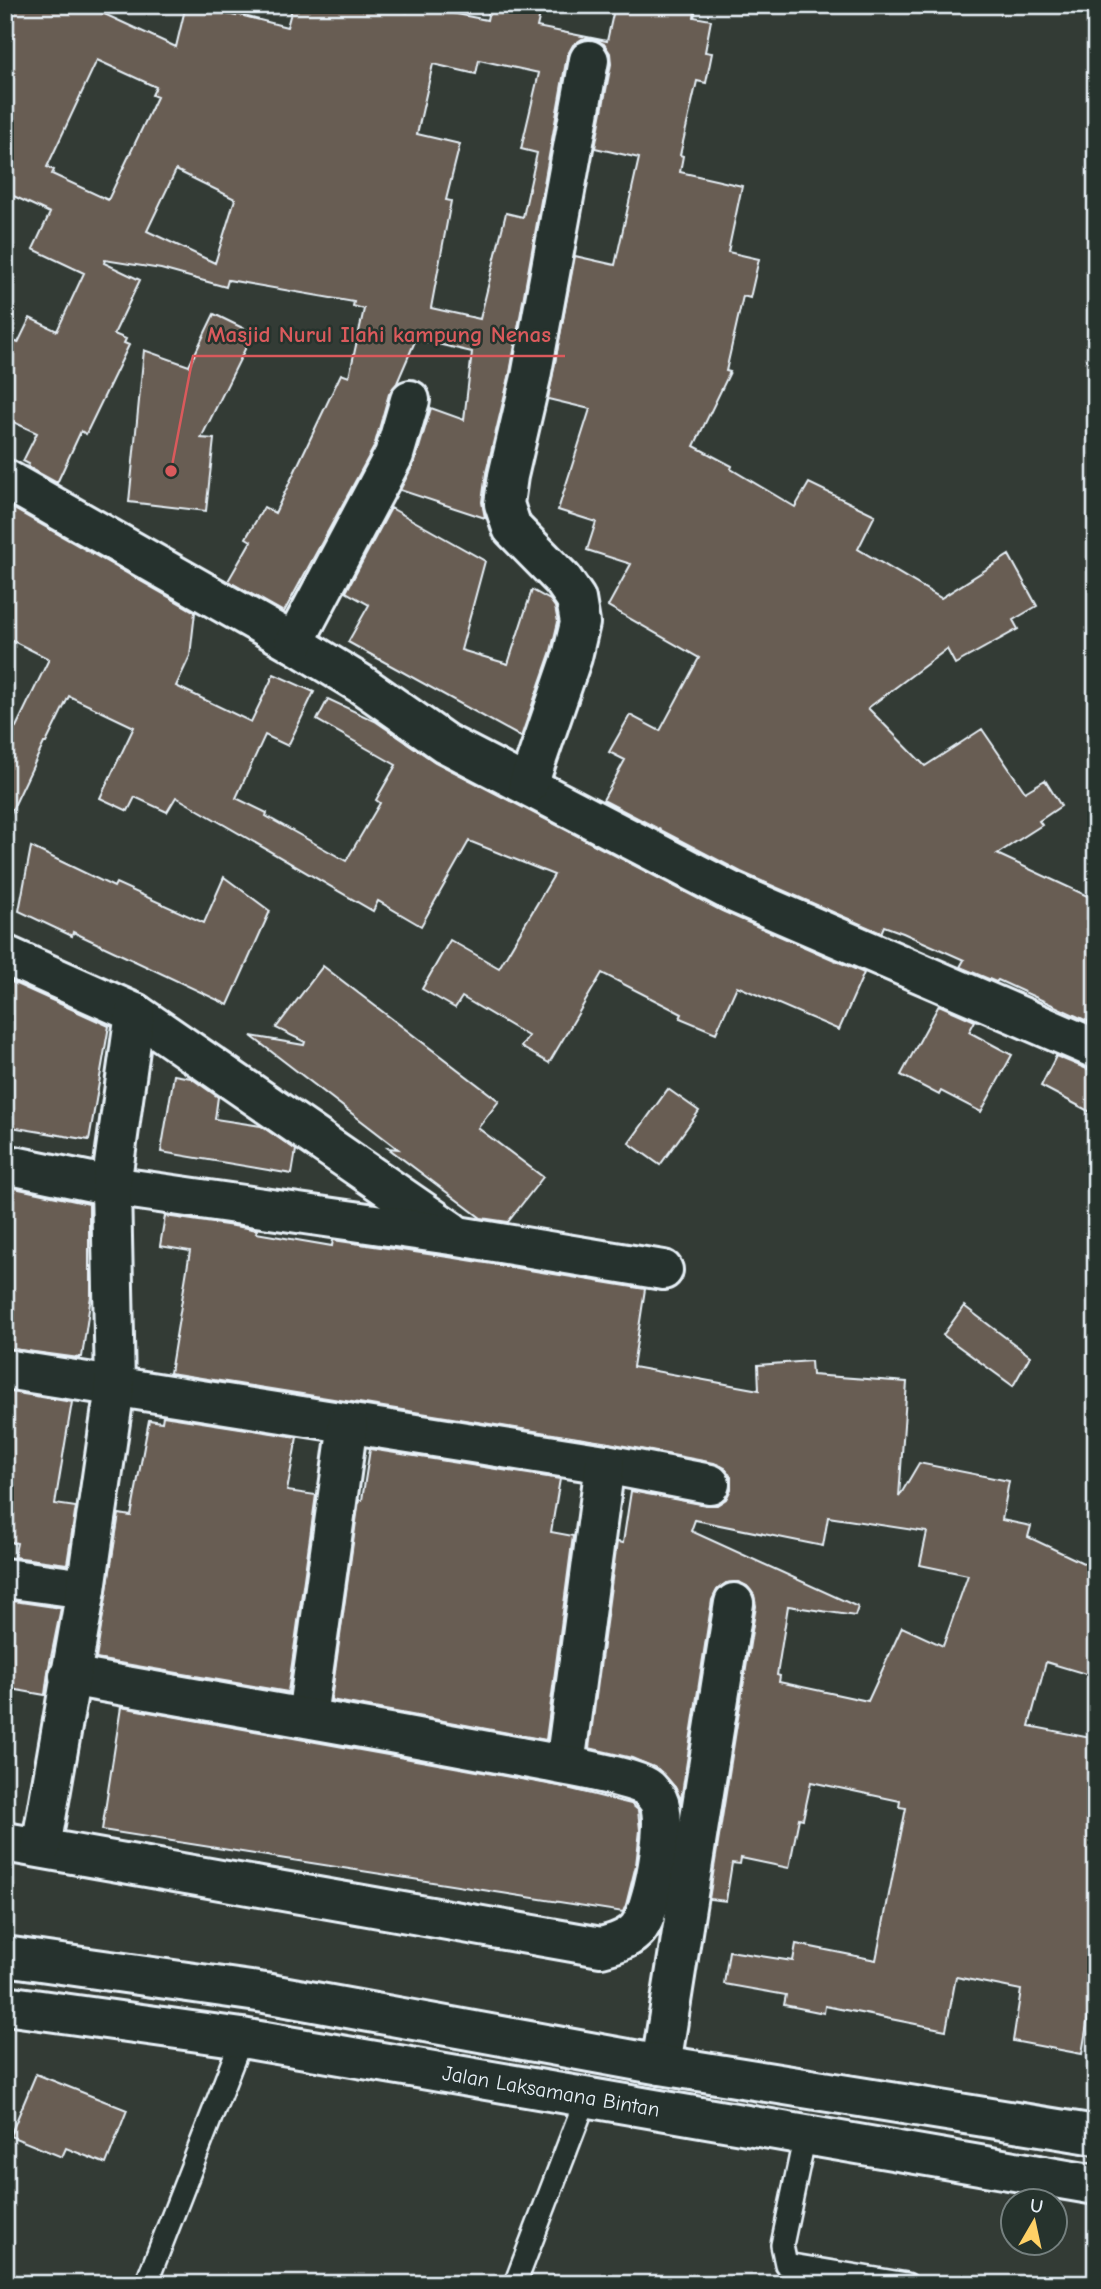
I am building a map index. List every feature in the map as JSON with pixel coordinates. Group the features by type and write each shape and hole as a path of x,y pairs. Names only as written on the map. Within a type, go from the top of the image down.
{"street":[{"path":"528,785 572,657 580,623 576,599 563,580 512,528 504,504 531,377 589,60"},
{"path":"294,643 394,455 410,400"},
{"path":"5,479 294,643 361,684 445,743 732,892 1096,1049"},
{"path":"5,955 135,1013 458,1236"},
{"path":"69,1676 565,1765 645,1785 658,1801 662,1816 657,1875 645,1920 635,1932 619,1943 601,1947 23,1844 69,1676 86,1590 115,1387 111,1186 135,1013"},
{"path":"5,1164 111,1186 458,1236 663,1270"},
{"path":"5,1369 605,1464 710,1484"},
{"path":"307,1717 348,1423"},
{"path":"565,1765 605,1464"},
{"path":"5,1578 86,1590"},
{"path":"661,2065 734,1604"},
{"path":"5,1956 265,1993 661,2065 1096,2135"},
{"name":"Jalan Laksamana Bintan","path":"5,2005 242,2038 1096,2185"},
{"path":"1002,2169 1011,2122"}],"lane":[{"path":"146,2284 242,2038"},
{"path":"515,2284 587,2096"},
{"path":"805,2135 782,2245 786,2264 907,2284"}],"building":[{"path":"5,5 85,5 176,47 186,5 287,27 293,5 380,5 407,12 408,5 412,5 487,20 490,5 542,5 537,27 607,41 615,5 697,5 694,17 711,20 705,52 712,53 706,83 697,81 680,155 683,156 680,172 742,186 728,252 759,259 750,298 743,296 726,371 730,372 694,446 732,466 731,469 795,507 809,483 875,515 858,549 941,598 1009,555 1037,606 1013,620 1018,629 955,664 947,649 868,708 925,766 982,729 1025,792 1045,780 1061,806 1039,821 1042,825 997,854 1096,900 1096,1025 998,980 996,982 960,967 964,960 903,933 884,926 881,933 741,872 603,800 625,760 609,752 630,715 660,731 699,658 608,606 631,564 587,550 596,522 558,510 590,409 548,399 575,256 615,265 639,158 595,148 611,64 610,53 604,44 594,39 582,39 573,45 567,56 510,373 486,473 482,502 485,518 400,490 415,461 431,408 464,420 472,352 416,339 397,383 389,394 374,447 284,612 228,581 251,541 246,538 264,507 275,513 341,374 349,377 364,309 353,306 354,302 228,280 226,287 161,269 105,260 104,263 140,280 114,334 126,339 124,343 129,345 86,434 81,431 57,483 28,467 29,464 23,461 37,433 5,418 5,337 18,343 30,318 57,331 84,273 33,249 50,213 5,192","holes":["97,60 156,87 152,95 157,97 108,200 52,174 54,170 47,167","479,60 539,73 521,149 537,153 523,217 506,213 480,319 431,308 451,201 446,200 460,144 417,134 433,64 476,74","176,170 235,199 215,263 147,231"]},
{"path":"214,314 253,333 201,438 214,439 206,511 129,502 144,350 189,366"},
{"path":"5,504 195,612 190,656 176,686 251,722 274,674 314,692 288,746 265,735 236,798 267,813 266,816 346,861 380,803 376,800 396,765 317,720 328,699 375,721 435,762 722,911 864,973 839,1030 737,986 716,1033 680,1018 682,1014 602,973 549,1063 521,1047 528,1036 462,997 455,1008 422,989 450,940 499,968 554,875 469,841 421,926 378,901 373,911 176,797 167,812 135,797 128,811 100,798 134,727 69,696 5,825 5,723 16,727 49,659 5,637"},
{"path":"391,508 485,561 461,650 508,664 532,590 550,600 555,607 558,622 551,651 521,737 348,642 369,605 346,592"},
{"path":"31,847 114,887 116,883 204,923 224,877 270,911 228,1005 73,932 72,936 19,911"},
{"path":"323,966 499,1101 478,1128 543,1177 508,1222 481,1218 388,1148 398,1149 251,1036 304,1045 305,1042 276,1028"},
{"path":"5,979 109,1026 89,1140 5,1126"},
{"path":"939,1005 975,1021 969,1032 1012,1055 981,1112 941,1091 939,1095 901,1075"},
{"path":"1056,1056 1096,1070 1096,1115 1041,1086"},
{"path":"174,1075 191,1078 218,1097 215,1119 261,1126 296,1150 292,1174 161,1152"},
{"path":"668,1089 699,1111 660,1165 629,1143"},
{"path":"5,1186 89,1204 91,1296 82,1357 5,1348"},
{"path":"165,1216 247,1228 257,1230 256,1233 332,1246 333,1240 645,1289 633,1367 759,1390 758,1365 811,1361 812,1375 907,1382 899,1497 919,1463 1009,1481 1002,1520 1031,1526 1028,1537 1096,1569 1096,1677 1046,1662 1029,1726 1096,1739 1096,1994 1092,1993 1082,2054 1013,2041 1021,1990 956,1977 946,2030 825,2006 824,2013 784,2005 786,1995 724,1984 729,1951 793,1961 796,1944 876,1960 906,1808 899,1807 900,1801 811,1782 803,1819 799,1818 789,1868 741,1858 740,1864 732,1863 726,1901 709,1899 756,1606 754,1595 747,1586 738,1582 726,1583 717,1590 712,1600 681,1800 675,1787 658,1769 632,1758 589,1748 617,1542 623,1543 631,1491 717,1505 726,1499 731,1489 731,1477 725,1468 714,1463 609,1443 170,1373 190,1251 160,1246","holes":["828,1517 927,1532 920,1565 968,1575 943,1646 902,1627 868,1701 779,1682 780,1676 777,1675 788,1606 855,1616 858,1607 691,1531 695,1520 823,1546"]},
{"path":"964,1306 1030,1356 1013,1386 943,1335"},
{"path":"5,1391 72,1402 55,1504 76,1507 67,1564 14,1557 17,1543 5,1541"},
{"path":"163,1416 297,1437 287,1491 316,1495 288,1692 96,1659 119,1514 131,1516 149,1420 162,1422"},
{"path":"370,1449 560,1479 551,1532 573,1536 546,1740 331,1700 359,1500 362,1500"},
{"path":"7,1600 61,1608 45,1695 5,1688"},
{"path":"121,1707 559,1786 631,1804 638,1810 640,1830 636,1865 626,1905 623,1912 102,1830"},
{"path":"36,2074 127,2110 106,2164 66,2148 62,2157 10,2136"}],"place":[{"name":"Masjid Nurul Ilahi kampung Nenas","path":"171,471"}]}
